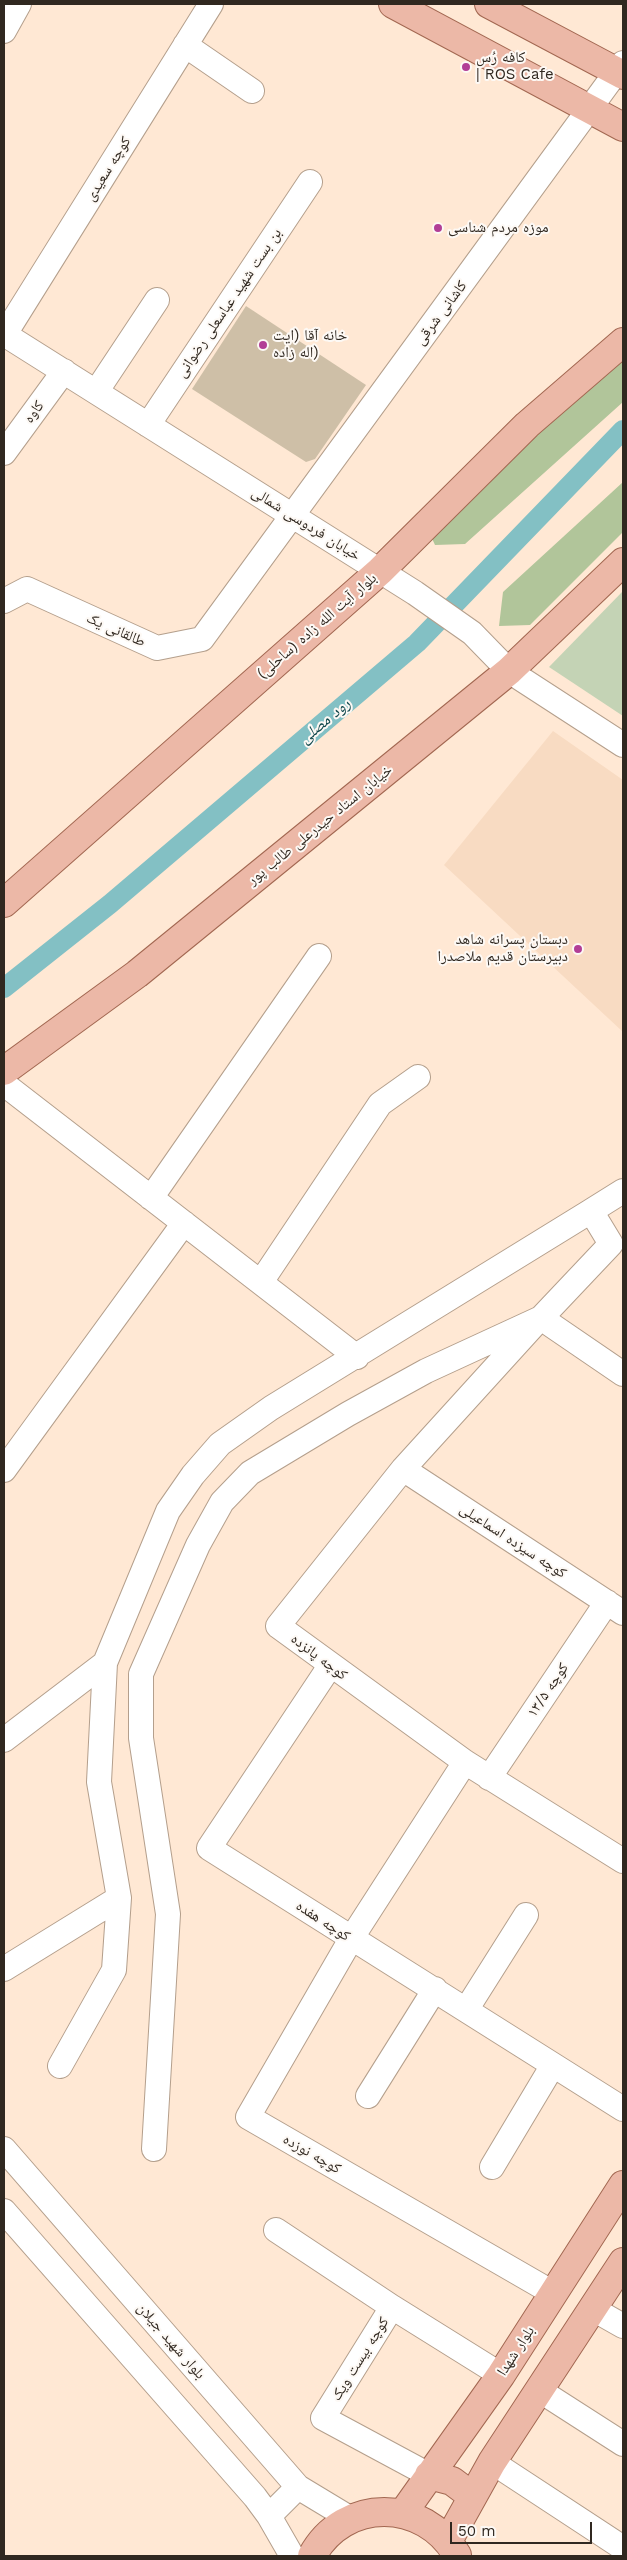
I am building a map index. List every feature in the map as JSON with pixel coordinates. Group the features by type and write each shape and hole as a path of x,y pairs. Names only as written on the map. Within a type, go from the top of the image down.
{"main road":[{"path":"393,4 623,127"},
{"path":"489,4 621,70"},
{"name":"بلوار آیت الله زاده (ساحلی)","path":"4,903 380,571 527,425 623,342"},
{"name":"خیابان استاد حیدرعلی طالب پور","path":"4,1071 137,974 509,671 623,562"},
{"name":"بلوار شهدا","path":"404,2513 500,2376 623,2184"},
{"path":"312,2556 329,2534 351,2519 376,2511 404,2513 428,2523 453,2548 472,2496 492,2462 623,2262"},
{"path":"429,2475 452,2481 472,2496"}],"street":[{"path":"4,31 19,4"},
{"name":"کوچه سعیدی","path":"4,334 211,4"},
{"path":"185,45 252,91"},
{"name":"کاشانی شرقی","path":"291,515 621,70"},
{"name":"بن بست شهید عباسعلی رضوانی","path":"148,424 310,182"},
{"path":"96,392 157,300"},
{"name":"خیابان فردوسی شمالی","path":"4,334 415,593 472,633 509,671 623,745"},
{"name":"کاوه","path":"4,453 64,371"},
{"name":"طالقانی یک","path":"4,600 27,589 157,648 202,639 291,515"},
{"path":"151,1198 319,956"},
{"path":"260,1282 380,1104 418,1078"},
{"path":"4,1084 357,1357"},
{"path":"60,2066 114,1970 119,1898 99,1782 105,1662 168,1511 193,1475 220,1444 271,1408 357,1357 623,1191"},
{"name":"کوچه پانزده","path":"591,1211 610,1244 402,1469 278,1626 330,1666 488,1778 623,1862"},
{"path":"4,1470 184,1223"},
{"path":"154,2149 168,1914 141,1738 141,1674 198,1546 222,1502 250,1473 348,1414 418,1376 541,1318 623,1374"},
{"name":"کوچه سیزده اسماعیلی","path":"402,1469 615,1608"},
{"name":"کوچه ۱۳/۵","path":"488,1778 615,1608"},
{"path":"4,1740 105,1662"},
{"name":"کوچه هفده","path":"330,1666 209,1848 351,1940 435,1989 623,2109"},
{"path":"351,1940 465,1762"},
{"path":"4,1969 119,1898"},
{"path":"466,2010 526,1915"},
{"name":"کوچه نوزده","path":"351,1940 248,2117 553,2293"},
{"path":"368,2096 435,1989"},
{"path":"492,2167 553,2065"},
{"name":"بلوار شهید جیلان","path":"4,2149 298,2487 351,2519"},
{"path":"4,2211 248,2489 269,2516 292,2556"},
{"path":"276,2230 392,2307"},
{"name":"کوچه بیست ویک","path":"429,2475 323,2418 392,2307 500,2376"},
{"path":"593,2308 623,2326"},
{"path":"539,2390 623,2444"},
{"path":"492,2462 623,2548"},
{"path":"269,2516 298,2487"}],"shaded area":[{"name":"دبستان پسرانه شاهد دبیرستان قدیم ملاصدرا","path":"553,731 623,780 623,1032 444,865"}],"green space":[{"path":"623,353 623,402 465,544 435,545 429,532"},
{"path":"623,482 623,532 530,625 499,626 503,592"},
{"path":"623,591 623,716 549,667"}],"building":[{"name":"خانه آقا (ایت اله زاده)","path":"246,306 366,385 315,459 306,462 192,389"}],"waterway":[{"name":"رود مصلی","path":"4,988 110,904 417,643 623,430"}],"place":[{"name":"کافه رُس | ROS Cafe","path":"466,67"},
{"name":"موزه مردم شناسی","path":"438,228"},
{"name":"خانه آقا (ایت اله زاده)","path":"263,345"},
{"name":"دبستان پسرانه شاهد دبیرستان قدیم ملاصدرا","path":"578,949"}]}
